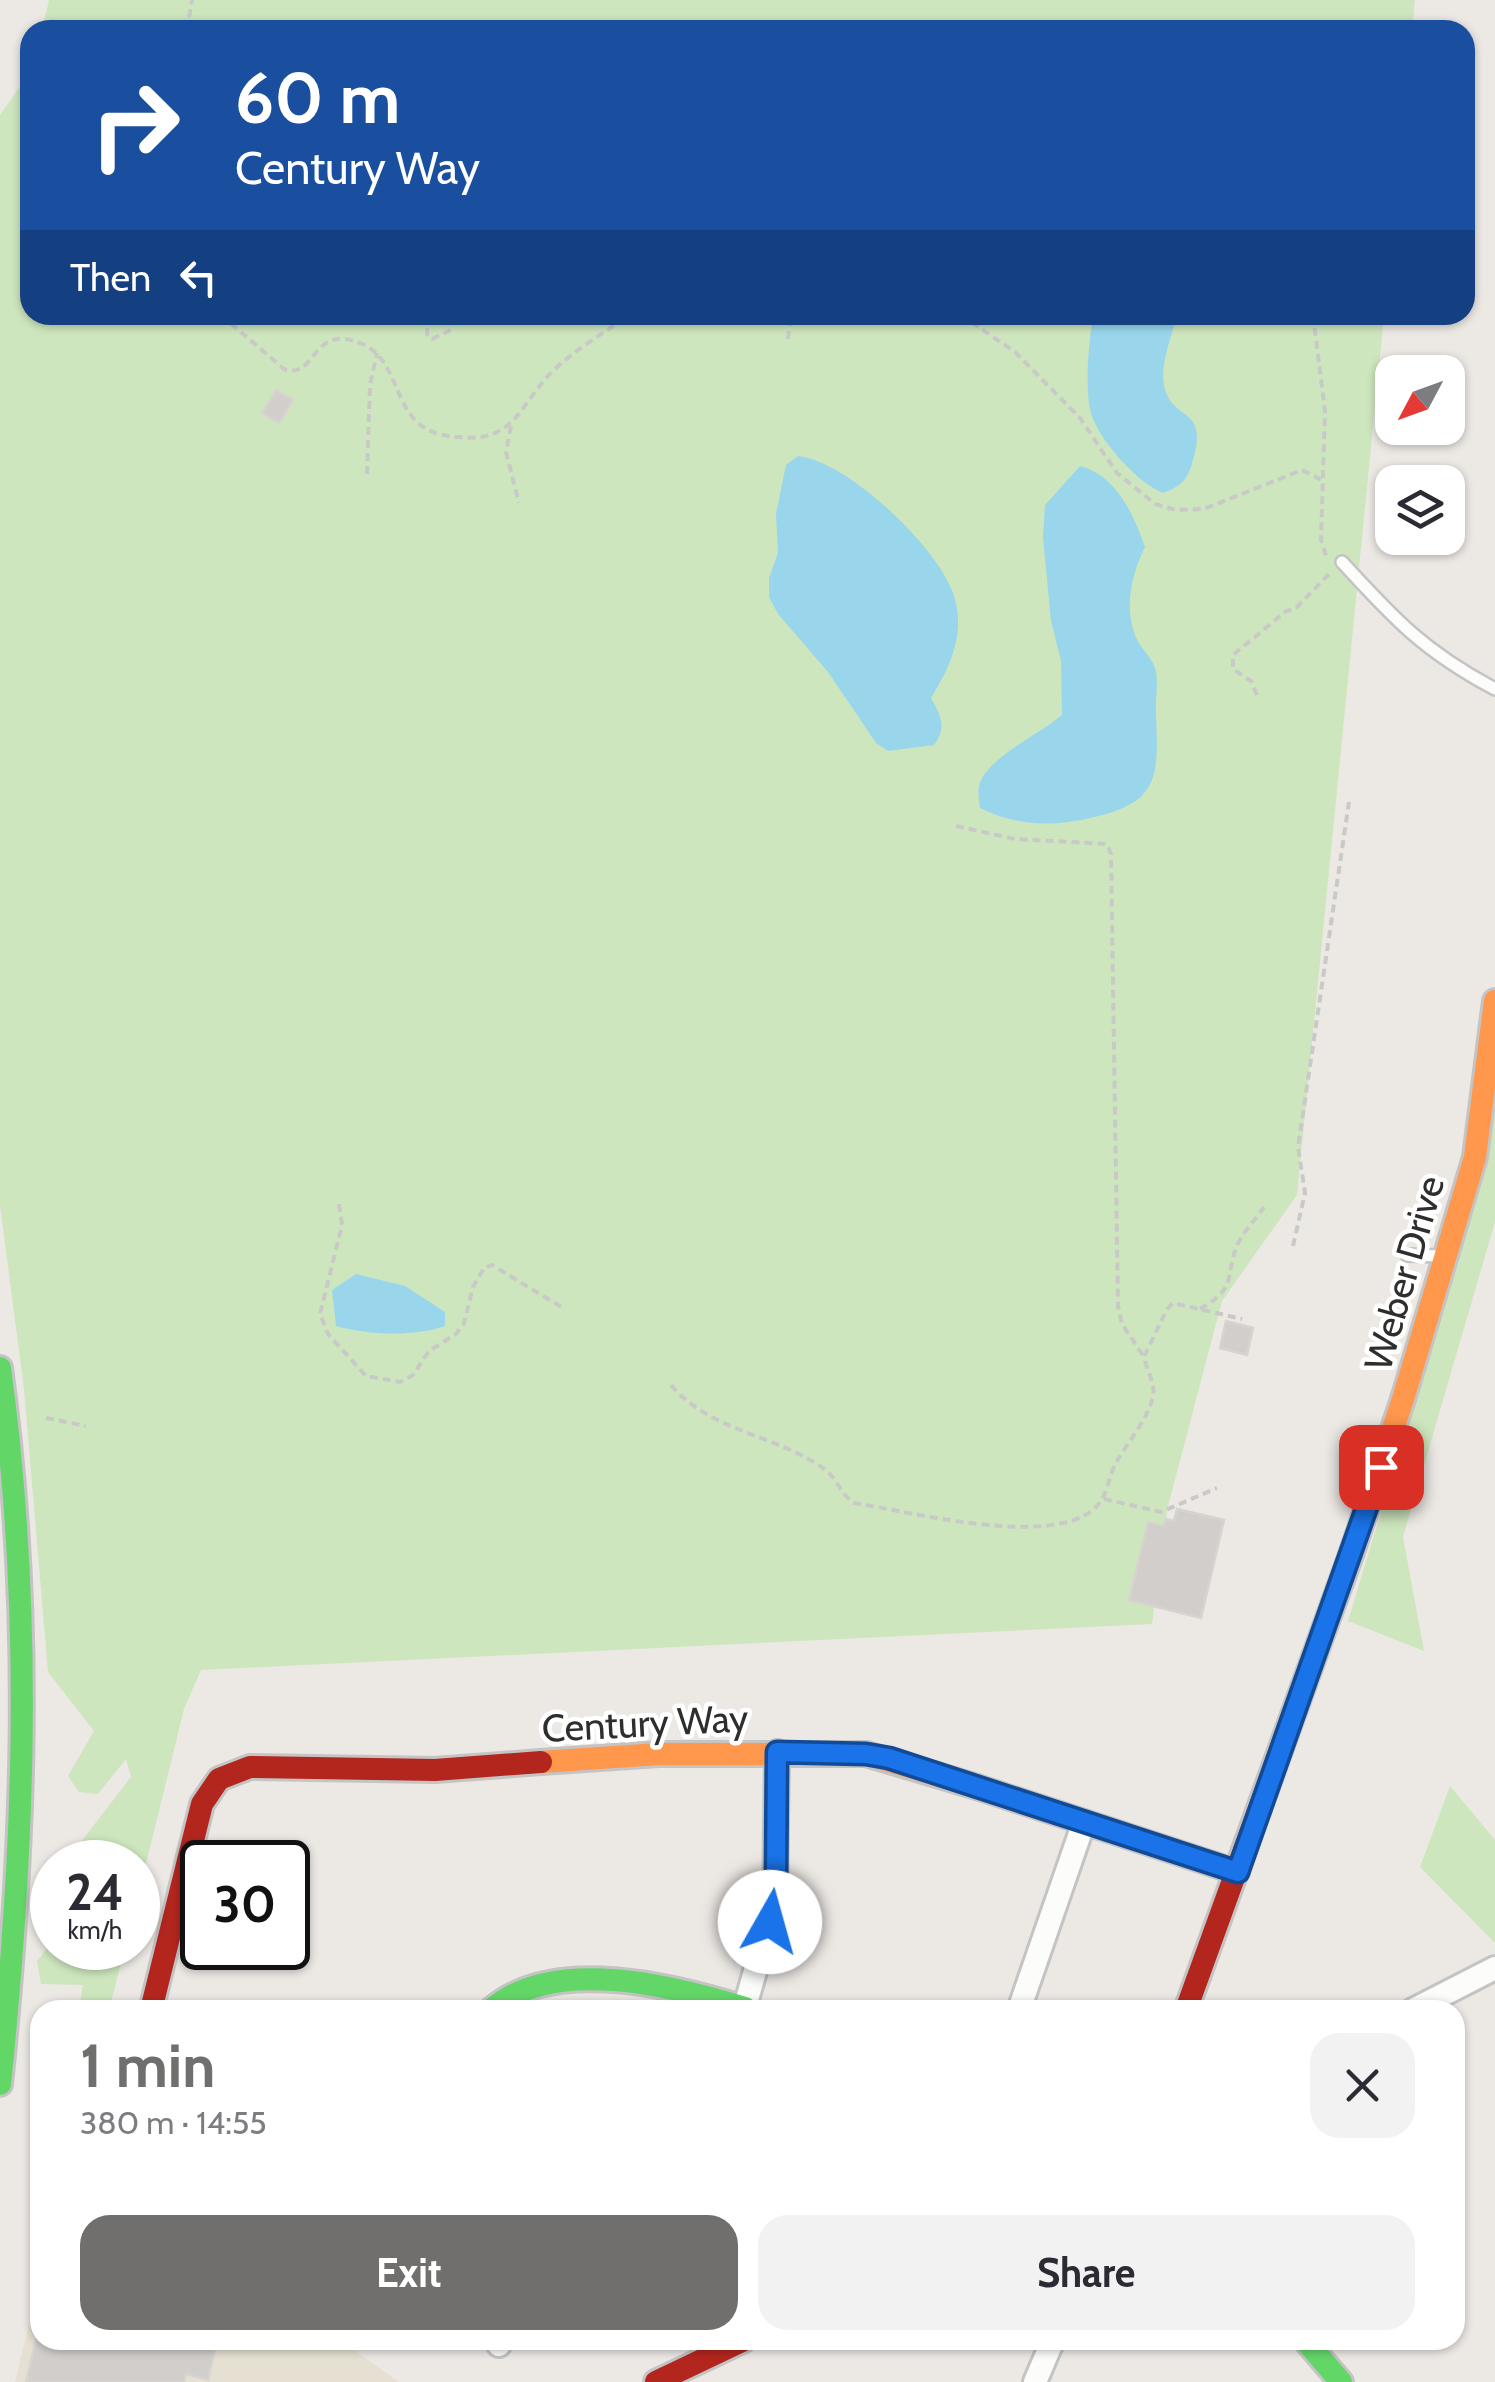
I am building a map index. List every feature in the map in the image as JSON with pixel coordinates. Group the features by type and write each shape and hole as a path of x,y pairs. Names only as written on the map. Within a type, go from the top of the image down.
{"main road":[{"name":"Weber Drive","path":"1190,2000 1370,1502 1441,1256 1475,1157 1495,1001"},
{"path":"0,1368 26,1770 16,1944 0,2084"},
{"name":"Century Way","path":"153,2000 202,1804 219,1779 250,1768 436,1770 659,1754 866,1754 889,1758 1238,1872"},
{"path":"505,2000 526,1987 646,1983 718,2000"},
{"path":"656,2382 723,2350"},
{"path":"1313,2350 1340,2382"}],"street":[{"path":"746,2000 774,1901 777,1752"},
{"path":"1022,2000 1084,1822"},
{"path":"1433,2000 1495,1968"},
{"path":"1035,2382 1049,2350"}],"lane":[{"path":"1342,562 1405,630 1446,663 1495,689"},
{"path":"1407,1255 1441,1256"}],"path":[{"path":"233,325 284,369 295,373 303,370 314,350 334,340 362,343 391,372 409,411 432,432 467,438 492,436 511,426"},
{"path":"427,325 427,334 432,339 452,325"},
{"path":"520,503 506,452 511,426 542,381 574,352 615,325"},
{"path":"788,339 790,325"},
{"path":"975,325 1014,352 1080,418 1117,473 1155,504 1176,510 1204,509 1302,470 1324,481"},
{"path":"1257,695 1250,681 1233,669 1232,655 1285,612 1297,607 1331,572 1321,540 1324,411 1315,325"},
{"path":"367,474 370,385 376,353"},
{"path":"1293,1246 1305,1193 1298,1147 1350,802"},
{"path":"672,1384 688,1404 709,1418 802,1455 826,1470 854,1503 1018,1528 1056,1526 1082,1517 1102,1499 1114,1466 1153,1399 1144,1357 1122,1324 1118,1306 1111,854 1107,844 1015,839 956,826"},
{"path":"338,1204 342,1226 320,1314 328,1334 366,1376 400,1382 413,1375 429,1351 456,1334 464,1323 473,1287 484,1268 492,1265 563,1308"},
{"path":"1200,1310 1225,1290 1232,1276 1236,1247 1264,1206"},
{"path":"1144,1357 1173,1303 1242,1319"},
{"path":"46,1418 86,1426"},
{"path":"1102,1499 1160,1512 1217,1488"}],"shaded area":[{"path":"30,2319 30,2350 354,2350 399,2382 15,2382"}],"green space":[{"path":"49,0 1415,0 1413,20 44,20"},
{"path":"20,86 20,325 1383,325 1380,355 1375,355 1375,406 1297,1195 1222,1301 1167,1510 1152,1624 201,1670 184,1709 152,1840 82,1840 131,1777 126,1759 98,1794 79,1792 68,1776 94,1731 48,1672 24,1389 0,1205 0,115"},
{"path":"1495,1104 1495,1222 1403,1537 1424,1651 1348,1621 1488,1158"},
{"path":"1450,1786 1495,1840 1495,1943 1420,1867"},
{"path":"39,1970 119,1970 112,2000 81,2000 83,1985 41,1984"}],"water":[{"path":"1092,325 1174,325 1165,359 1164,385 1174,405 1193,422 1197,442 1191,467 1180,484 1163,493 1153,488 1105,440 1090,408"},
{"path":"798,456 841,473 890,510 931,555 954,596 957,637 950,662 931,698 941,722 934,745 888,751 876,743 828,672 778,614 769,597 769,578 778,553 776,514 786,465"},
{"path":"1080,466 1104,478 1122,498 1145,547 1133,579 1130,613 1137,639 1156,673 1155,770 1143,795 1114,812 1062,823 1034,823 980,808 979,786 994,764 1062,715 1061,661 1051,621 1043,537 1045,505"},
{"path":"356,1274 405,1286 445,1312 445,1326 391,1334 336,1326 332,1290"}],"building":[{"path":"276,390 293,400 279,423 262,413"},
{"path":"1226,1321 1253,1328 1247,1355 1220,1348"},
{"path":"1177,1509 1224,1520 1201,1618 1129,1600 1148,1522 1164,1526 1166,1519 1174,1521"},
{"path":"34,2350 215,2350 208,2380 186,2374 184,2382 26,2382"}],"traffic: fast":[{"path":"0,1368 17,1548 22,1726 15,1904 0,2084"},
{"path":"977,1787 1237,1872"},
{"path":"506,2000 547,1983 580,1979 650,1984 716,2000"},
{"path":"1314,2350 1341,2382"}],"traffic: slow":[{"path":"1352,1552 1404,1396 1475,1157 1495,1001"},
{"path":"541,1762 659,1754 866,1754 977,1787"}],"traffic: jam":[{"path":"1190,2000 1352,1552"},
{"path":"153,2000 202,1804 219,1779 250,1767 435,1770 541,1762"},
{"path":"656,2382 723,2350"}],"route":[{"path":"770,1922 776,1878 777,1752 889,1758 1238,1872 1381,1467"}]}
